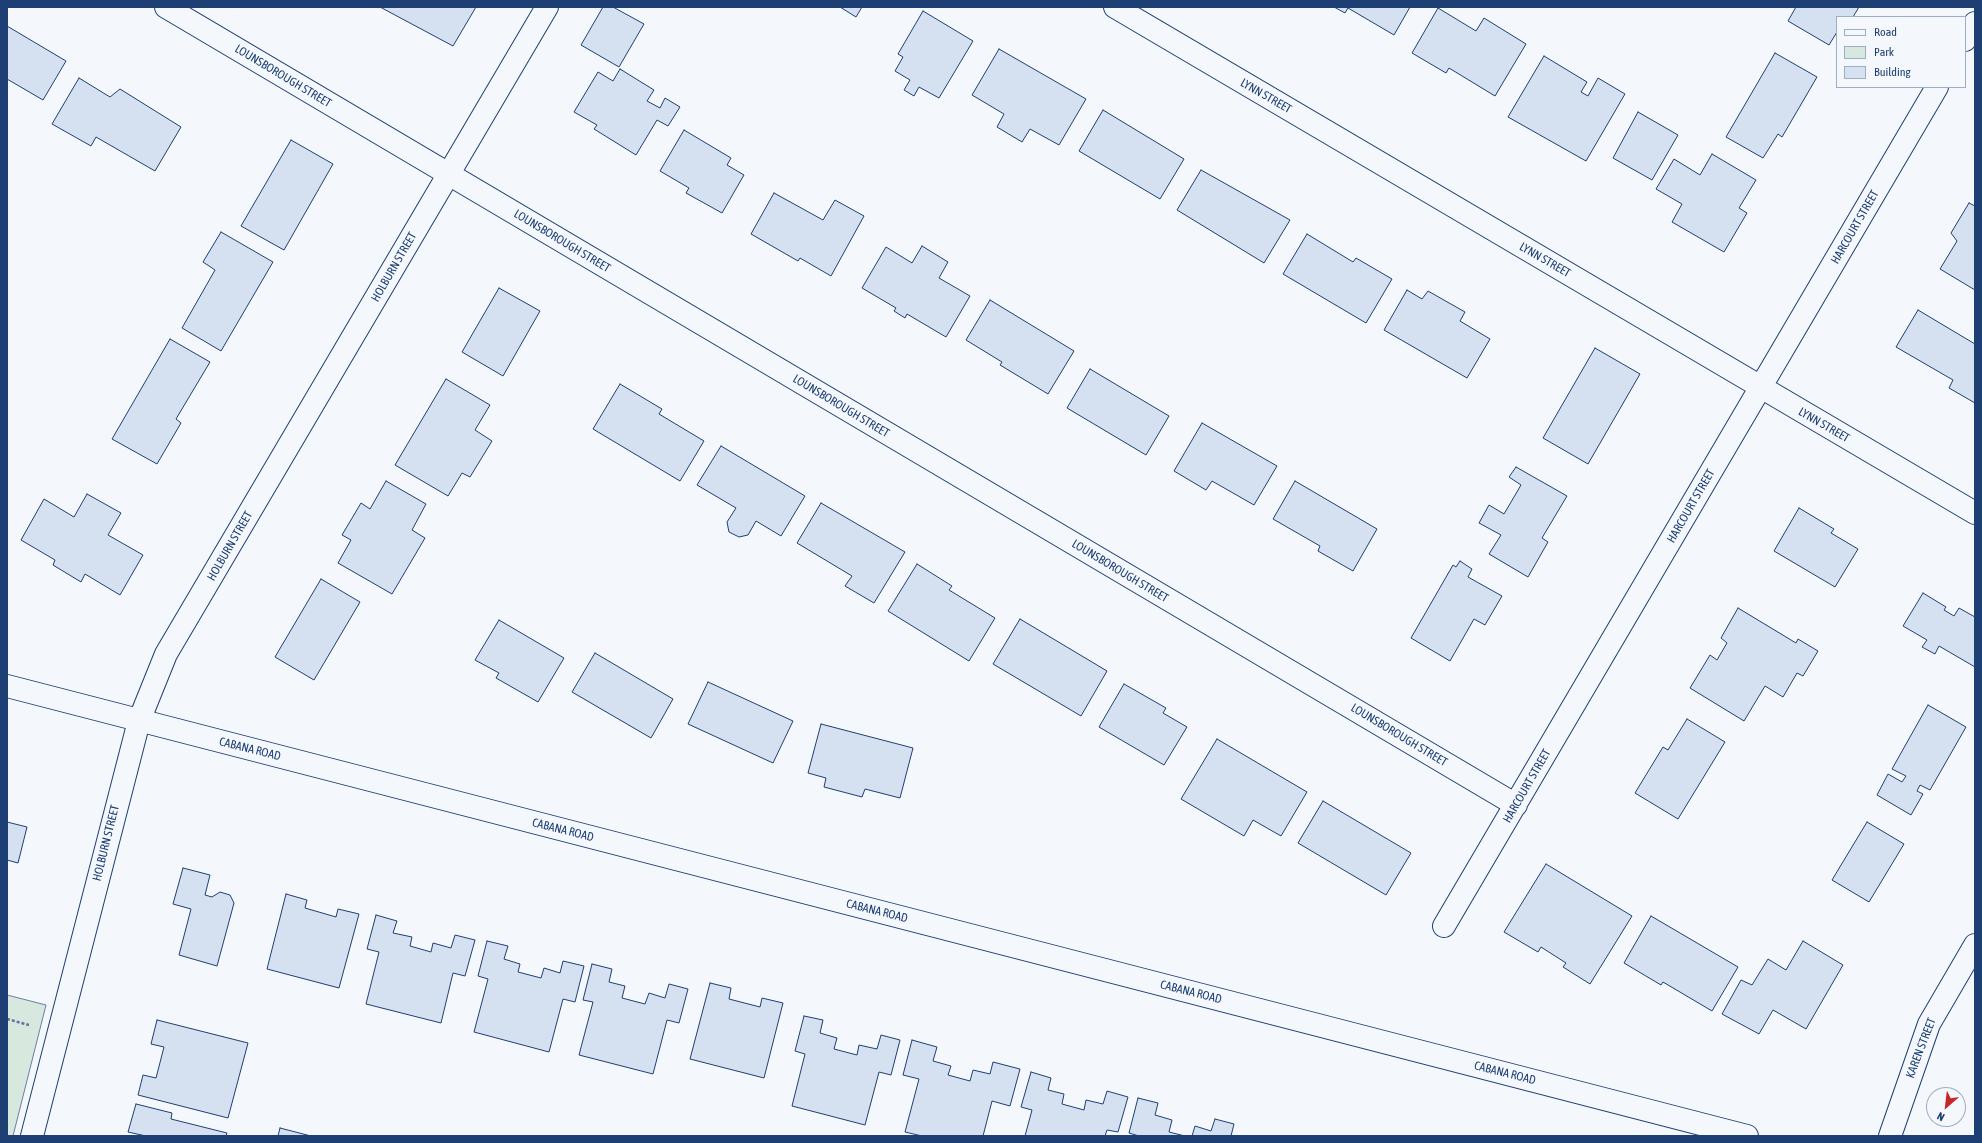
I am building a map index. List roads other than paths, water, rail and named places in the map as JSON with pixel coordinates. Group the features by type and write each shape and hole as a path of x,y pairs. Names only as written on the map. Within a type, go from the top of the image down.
{"street":[{"name":"LOUNSBOROUGH STREET","path":"166,7 1516,805"},
{"name":"HOLBURN STREET","path":"32,1136 115,807 139,721 166,654 547,7"},
{"name":"LYNN STREET","path":"1115,7 1975,513"},
{"path":"1966,38 1975,23"},
{"name":"HARCOURT STREET","path":"1444,926 1936,88"},
{"name":"CABANA ROAD","path":"7,686 1747,1136"},
{"name":"KAREN STREET","path":"1890,1136 1929,1024 1975,945"}]}
